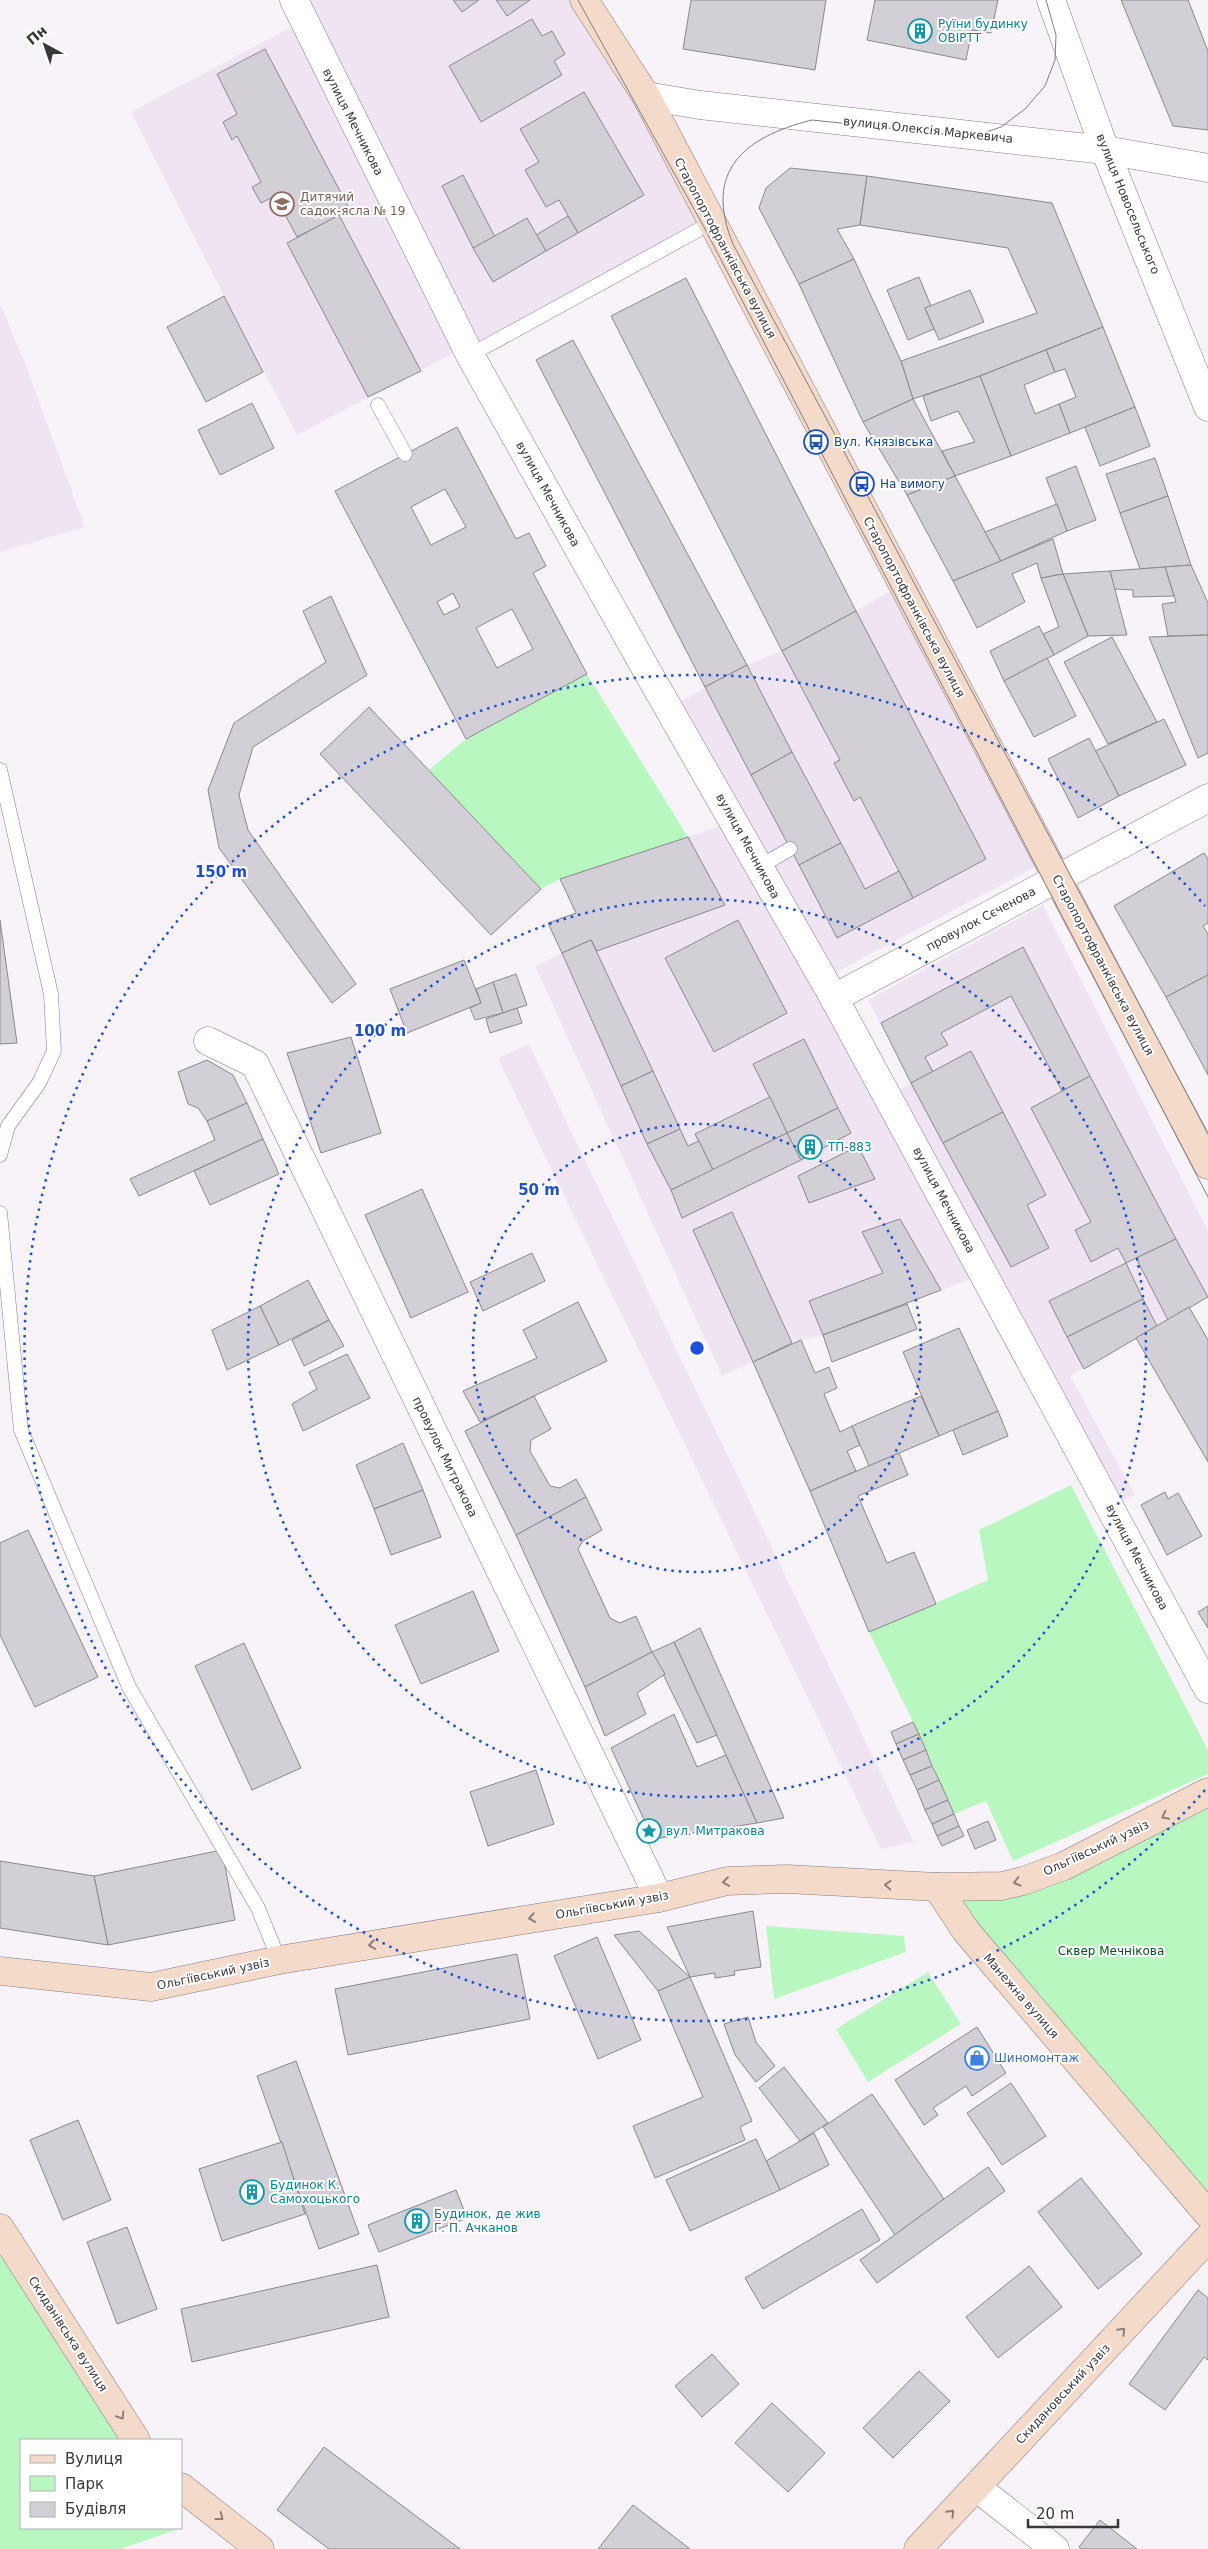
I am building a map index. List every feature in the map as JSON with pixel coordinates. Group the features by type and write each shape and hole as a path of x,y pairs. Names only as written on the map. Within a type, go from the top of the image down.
{"street":[{"name":"вулиця Мечникова","path":"294,0 470,355 642,662 834,998 1208,1689"},
{"name":"Старопортофранківська вулиця","path":"584,0 646,96 711,223 1208,1165"},
{"name":"вулиця Новосельського","path":"1051,0 1105,150 1208,407"},
{"name":"вулиця Олексія Маркевича","path":"646,96 700,105 1105,150 1208,168"},
{"name":"провулок Сєченова","path":"834,998 1208,798"},
{"name":"провулок Митракова","path":"208,1041 255,1064 659,1898"},
{"name":"Ольгіївський узвіз","path":"0,1971 151,1987 279,1960 659,1898 727,1881 787,1879 980,1888 1023,1881 1064,1866 1208,1792"},
{"name":"Манежна вулиця","path":"937,1887 966,1931 1208,2214"},
{"name":"Скиданівська вулиця","path":"0,2228 135,2439"},
{"name":"Скидановський узвіз","path":"918,2549 1208,2238"},
{"path":"976,2487 1054,2549"},
{"path":"182,2489 260,2549"}],"lane":[{"path":"470,355 711,223"},
{"path":"378,405 405,454"},
{"path":"0,770 51,994 54,1051 39,1083 8,1126 0,1155"},
{"path":"759,867 790,849"},
{"path":"0,1213 21,1430 129,1687 258,1908 279,1960"}],"shaded area":[{"path":"298,0 583,0 710,222 472,352"},
{"name":"Дитячий садок-ясла № 19","path":"297,24 460,350 297,435 131,112"},
{"path":"0,304 26,366 85,527 0,552"},
{"path":"898,587 1047,861 829,976 674,705 747,665 782,651"},
{"path":"721,826 979,1276 823,1335 792,1343 722,1376 535,966 562,953 548,923 576,913 560,879"},
{"path":"1043,905 1208,1231 1208,1297 1070,1376 1135,1495 1119,1503 896,1092 911,1083 868,1000"},
{"path":"529,1044 914,1842 881,1849 536,1138 498,1058"}],"green space":[{"path":"587,674 688,837 560,879 541,889 429,770 466,739"},
{"path":"1071,1485 1208,1750 1208,1774 1013,1861 986,1801 954,1814 919,1734 869,1632 988,1580 979,1530"},
{"name":"Сквер Мечнікова","path":"1208,1792 1208,2214 937,1887 980,1888"},
{"path":"766,1926 904,1936 906,1952 774,1999"},
{"path":"928,1972 961,2024 868,2082 836,2029"},
{"path":"0,2250 123,2439 20,2439 20,2529 179,2529 120,2549 0,2549"}],"building":[{"path":"453,0 479,0 462,12"},
{"path":"496,0 530,0 507,16"},
{"path":"691,0 826,0 815,70 683,49"},
{"name":"Руїни будинку ОВІРТТ","path":"875,0 998,0 991,33 972,30 966,60 867,40"},
{"path":"1121,0 1188,0 1208,51 1208,130 1173,126"},
{"path":"532,19 542,36 552,31 565,54 554,61 562,75 481,122 449,66"},
{"path":"265,49 350,210 297,237 275,196 261,203 252,187 261,182 237,136 232,140 223,122 237,114 217,74"},
{"path":"584,92 644,195 578,233 559,200 546,207 525,170 539,162 520,129"},
{"path":"790,168 867,176 860,225 837,229 854,259 799,284 759,208 766,188"},
{"path":"463,175 495,237 473,248 442,186"},
{"path":"867,176 1052,203 1103,327 980,376 913,399 901,361 1037,313 1008,248 860,225"},
{"path":"339,215 421,371 368,397 287,243"},
{"path":"568,216 578,233 546,251 536,235"},
{"path":"527,218 546,251 493,282 473,248"},
{"path":"854,259 901,361 913,399 863,422 799,284"},
{"path":"919,277 931,306 925,308 934,329 908,340 887,290"},
{"path":"686,278 856,611 782,651 611,316"},
{"path":"970,290 984,322 939,340 925,308"},
{"path":"224,296 263,372 206,402 167,327"},
{"path":"1103,327 1135,407 1070,433 1059,404 1076,397 1065,369 1055,372 1046,350"},
{"path":"573,340 747,665 705,687 536,360"},
{"path":"1046,350 1055,372 1024,385 1035,414 1059,404 1070,433 1011,456 980,376"},
{"path":"980,376 1011,456 955,476 942,451 975,442 958,411 931,421 923,396"},
{"path":"913,399 955,476 907,495 863,422"},
{"path":"252,403 274,448 220,475 198,430"},
{"path":"1135,407 1150,446 1100,466 1085,427"},
{"path":"457,427 516,539 529,533 546,566 533,573 587,674 466,739 335,491","holes":["445,489 466,527 431,545 411,507","453,593 460,607 444,615 437,602","512,609 533,649 497,668 476,628"]},
{"path":"1155,458 1168,496 1120,513 1106,474"},
{"path":"1076,466 1096,520 1067,531 1046,478"},
{"path":"955,476 1001,561 953,581 907,495"},
{"path":"1168,496 1191,565 1140,569 1120,513"},
{"path":"1057,504 1067,531 1001,561 985,532"},
{"path":"1053,539 1063,574 1041,578 1037,563 1012,574 1025,602 977,628 953,581"},
{"path":"1191,565 1208,603 1208,635 1168,636 1162,604 1176,602 1165,567"},
{"path":"1165,567 1174,596 1133,597 1133,590 1114,589 1110,571"},
{"path":"1110,571 1127,635 1088,636 1063,574"},
{"path":"1063,574 1088,636 1054,655 1043,634 1059,627 1041,578"},
{"path":"331,596 367,675 253,747 239,795 248,830 356,984 332,1003 219,848 208,790 234,723 326,662 303,611"},
{"path":"856,611 986,859 913,898 860,797 854,801 834,763 840,760 782,651"},
{"path":"1039,626 1054,655 1004,681 990,651"},
{"path":"1208,635 1208,753 1198,758 1149,637"},
{"path":"1112,637 1157,722 1108,744 1064,662"},
{"path":"1047,658 1076,716 1034,737 1004,681"},
{"path":"747,665 792,752 751,775 705,687"},
{"path":"369,707 541,889 491,935 320,754"},
{"path":"1164,719 1186,765 1119,796 1095,751"},
{"path":"1089,738 1119,796 1078,818 1048,759"},
{"path":"792,752 841,843 799,865 751,775"},
{"path":"688,837 725,905 597,951 591,940 562,953 548,923 576,913 560,879"},
{"path":"841,843 865,889 899,871 913,898 837,938 799,865"},
{"path":"1204,853 1208,859 1208,923 1203,926 1208,934 1208,975 1166,997 1114,906"},
{"path":"0,920 17,1043 0,1044"},
{"path":"738,920 787,1013 714,1052 665,958"},
{"path":"591,940 653,1071 621,1086 562,953"},
{"path":"1023,947 1090,1076 1062,1091 1011,996 941,1033 948,1045 925,1057 933,1072 911,1083 881,1023"},
{"path":"464,960 481,1003 407,1033 390,989"},
{"path":"516,974 527,1005 503,1013 493,982"},
{"path":"1208,975 1208,1075 1166,997"},
{"path":"493,982 503,1013 475,1020 470,1008 481,1003 476,989"},
{"path":"517,1008 522,1023 490,1033 486,1019"},
{"path":"351,1037 381,1133 321,1153 287,1053"},
{"path":"804,1039 838,1108 787,1133 753,1064"},
{"path":"971,1051 1003,1112 943,1143 911,1083"},
{"path":"207,1060 233,1075 247,1103 207,1121 198,1108 188,1104 178,1072"},
{"path":"653,1071 680,1129 647,1144 621,1086"},
{"path":"1090,1076 1176,1239 1126,1263 1118,1248 1091,1262 1075,1230 1091,1222 1031,1108"},
{"path":"770,1097 787,1133 713,1170 695,1134"},
{"path":"247,1103 263,1139 139,1196 130,1179 215,1140 207,1121"},
{"name":"ТП-883","path":"838,1108 851,1133 801,1160 787,1133"},
{"path":"1003,1112 1046,1195 1027,1205 1049,1248 1011,1267 943,1143"},
{"path":"680,1129 688,1146 699,1141 713,1170 671,1190 647,1144"},
{"path":"787,1133 801,1160 682,1218 671,1190"},
{"path":"263,1139 279,1174 210,1205 194,1171"},
{"path":"858,1146 875,1179 809,1203 798,1176"},
{"path":"422,1189 468,1292 411,1318 365,1215"},
{"path":"732,1212 792,1343 753,1362 693,1230"},
{"path":"900,1219 941,1290 823,1335 809,1301 883,1273 862,1232"},
{"path":"1176,1239 1208,1297 1168,1320 1136,1258"},
{"path":"532,1253 545,1281 483,1311 470,1282"},
{"path":"1126,1263 1143,1299 1067,1337 1049,1301"},
{"path":"308,1280 329,1320 279,1345 260,1306"},
{"path":"1143,1299 1157,1326 1084,1369 1067,1337"},
{"path":"578,1302 607,1361 480,1422 463,1391 537,1358 523,1330"},
{"path":"907,1304 917,1329 832,1362 823,1335"},
{"path":"260,1306 279,1345 227,1370 212,1330"},
{"path":"1189,1307 1208,1340 1208,1462 1136,1338"},
{"path":"329,1320 344,1346 304,1366 292,1340"},
{"path":"959,1328 998,1411 939,1436 903,1352"},
{"path":"801,1340 815,1373 829,1367 837,1388 824,1394 840,1432 852,1426 860,1445 847,1451 856,1471 810,1491 753,1362"},
{"path":"347,1354 370,1398 303,1431 292,1404 317,1389 309,1372"},
{"path":"534,1396 551,1429 531,1440 530,1451 550,1486 560,1488 576,1479 586,1497 516,1535 465,1431"},
{"path":"921,1396 939,1436 869,1466 852,1426"},
{"path":"998,1411 1008,1436 963,1455 953,1430"},
{"path":"403,1443 423,1490 374,1509 356,1465"},
{"path":"899,1453 908,1475 858,1496 887,1563 914,1552 936,1604 869,1632 810,1491"},
{"path":"423,1490 441,1537 391,1555 374,1509"},
{"path":"1165,1492 1168,1499 1178,1493 1202,1536 1167,1555 1141,1505"},
{"path":"586,1497 602,1530 583,1541 578,1549 610,1618 620,1623 636,1616 652,1652 585,1687 516,1535"},
{"path":"28,1530 98,1677 35,1707 0,1635 0,1543"},
{"path":"473,1591 499,1651 421,1684 395,1625"},
{"path":"1208,1606 1208,1628 1198,1612"},
{"path":"700,1628 784,1818 757,1823 674,1642"},
{"path":"674,1642 717,1735 697,1743 652,1652"},
{"path":"244,1643 301,1768 252,1790 195,1666"},
{"path":"652,1652 665,1674 637,1693 646,1714 605,1736 585,1687"},
{"path":"674,1714 697,1767 726,1755 757,1823 653,1839 611,1748"},
{"path":"913,1722 919,1734 896,1744 891,1732"},
{"path":"919,1734 926,1750 903,1760 896,1744"},
{"path":"926,1750 932,1766 910,1775 903,1760"},
{"path":"932,1766 939,1780 917,1790 910,1775"},
{"path":"536,1770 554,1824 488,1846 470,1792"},
{"path":"939,1780 948,1800 925,1810 917,1790"},
{"path":"948,1800 954,1814 932,1824 925,1810"},
{"path":"954,1814 959,1826 937,1836 932,1824"},
{"path":"988,1821 996,1840 975,1849 967,1830"},
{"path":"959,1826 964,1836 942,1846 937,1836"},
{"path":"222,1850 235,1920 108,1945 94,1876"},
{"path":"0,1861 94,1876 108,1945 0,1928"},
{"path":"753,1911 761,1967 734,1971 735,1975 715,1978 715,1973 690,1977 667,1927"},
{"path":"639,1931 690,1977 658,1991 614,1935"},
{"path":"597,1937 641,2040 598,2059 554,1956"},
{"path":"517,1954 530,2019 348,2055 335,1989"},
{"path":"690,1977 752,2121 740,2127 745,2140 655,2178 633,2126 703,2097 658,1991"},
{"path":"748,2017 756,2042 775,2066 756,2082 735,2055 724,2024"},
{"path":"977,2027 1006,2073 972,2096 966,2086 933,2108 938,2115 924,2125 895,2080"},
{"path":"296,2061 359,2234 319,2249 257,2076"},
{"path":"784,2067 828,2123 800,2141 759,2088"},
{"path":"1011,2083 1046,2136 1002,2165 967,2113"},
{"path":"872,2094 944,2199 895,2235 823,2127"},
{"path":"78,2120 111,2200 63,2220 30,2140"},
{"path":"814,2133 829,2165 780,2190 766,2161"},
{"path":"756,2139 780,2190 690,2231 666,2180"},
{"name":"Будинок К. Самохоцького","path":"282,2142 305,2214 222,2241 199,2169"},
{"path":"988,2167 1005,2191 877,2283 860,2260"},
{"path":"1081,2178 1142,2254 1098,2289 1038,2212"},
{"name":"Будинок, де жив Г. П. Ачканов","path":"456,2190 467,2218 379,2252 368,2225"},
{"path":"862,2209 880,2240 763,2309 745,2278"},
{"path":"127,2227 157,2309 117,2324 87,2242"},
{"path":"377,2265 389,2317 192,2362 181,2309"},
{"path":"1029,2266 1062,2307 998,2358 966,2317"},
{"path":"1198,2290 1208,2298 1208,2360 1204,2357 1165,2410 1129,2384"},
{"path":"712,2354 739,2384 702,2417 675,2386"},
{"path":"919,2371 950,2401 893,2458 863,2428"},
{"path":"772,2403 825,2453 788,2492 735,2443"},
{"path":"324,2447 460,2549 329,2549 277,2510"},
{"path":"633,2505 690,2549 598,2549"},
{"path":"1100,2520 1137,2549 1081,2549 1079,2547"}],"tram line":[{"path":"578,0 704,227 1208,1197"},
{"path":"1046,0 1056,35 1055,60 1045,86 1025,109 1001,127 972,137 812,120 788,127 767,136 749,147 736,161 727,177 723,196 725,218 733,244 1208,1133"}],"place":[{"name":"Руїни будинку ОВІРТТ","path":"920,31"},
{"name":"Дитячий садок-ясла № 19","path":"282,204"},
{"name":"Вул. Князівська","path":"816,442"},
{"name":"На вимогу","path":"862,484"},
{"name":"ТП-883","path":"810,1147"},
{"name":"вул. Митракова","path":"649,1831"},
{"name":"Шиномонтаж","path":"977,2058"},
{"name":"Будинок К. Самохоцького","path":"252,2192"},
{"name":"Будинок, де жив Г. П. Ачканов","path":"417,2221"}]}
